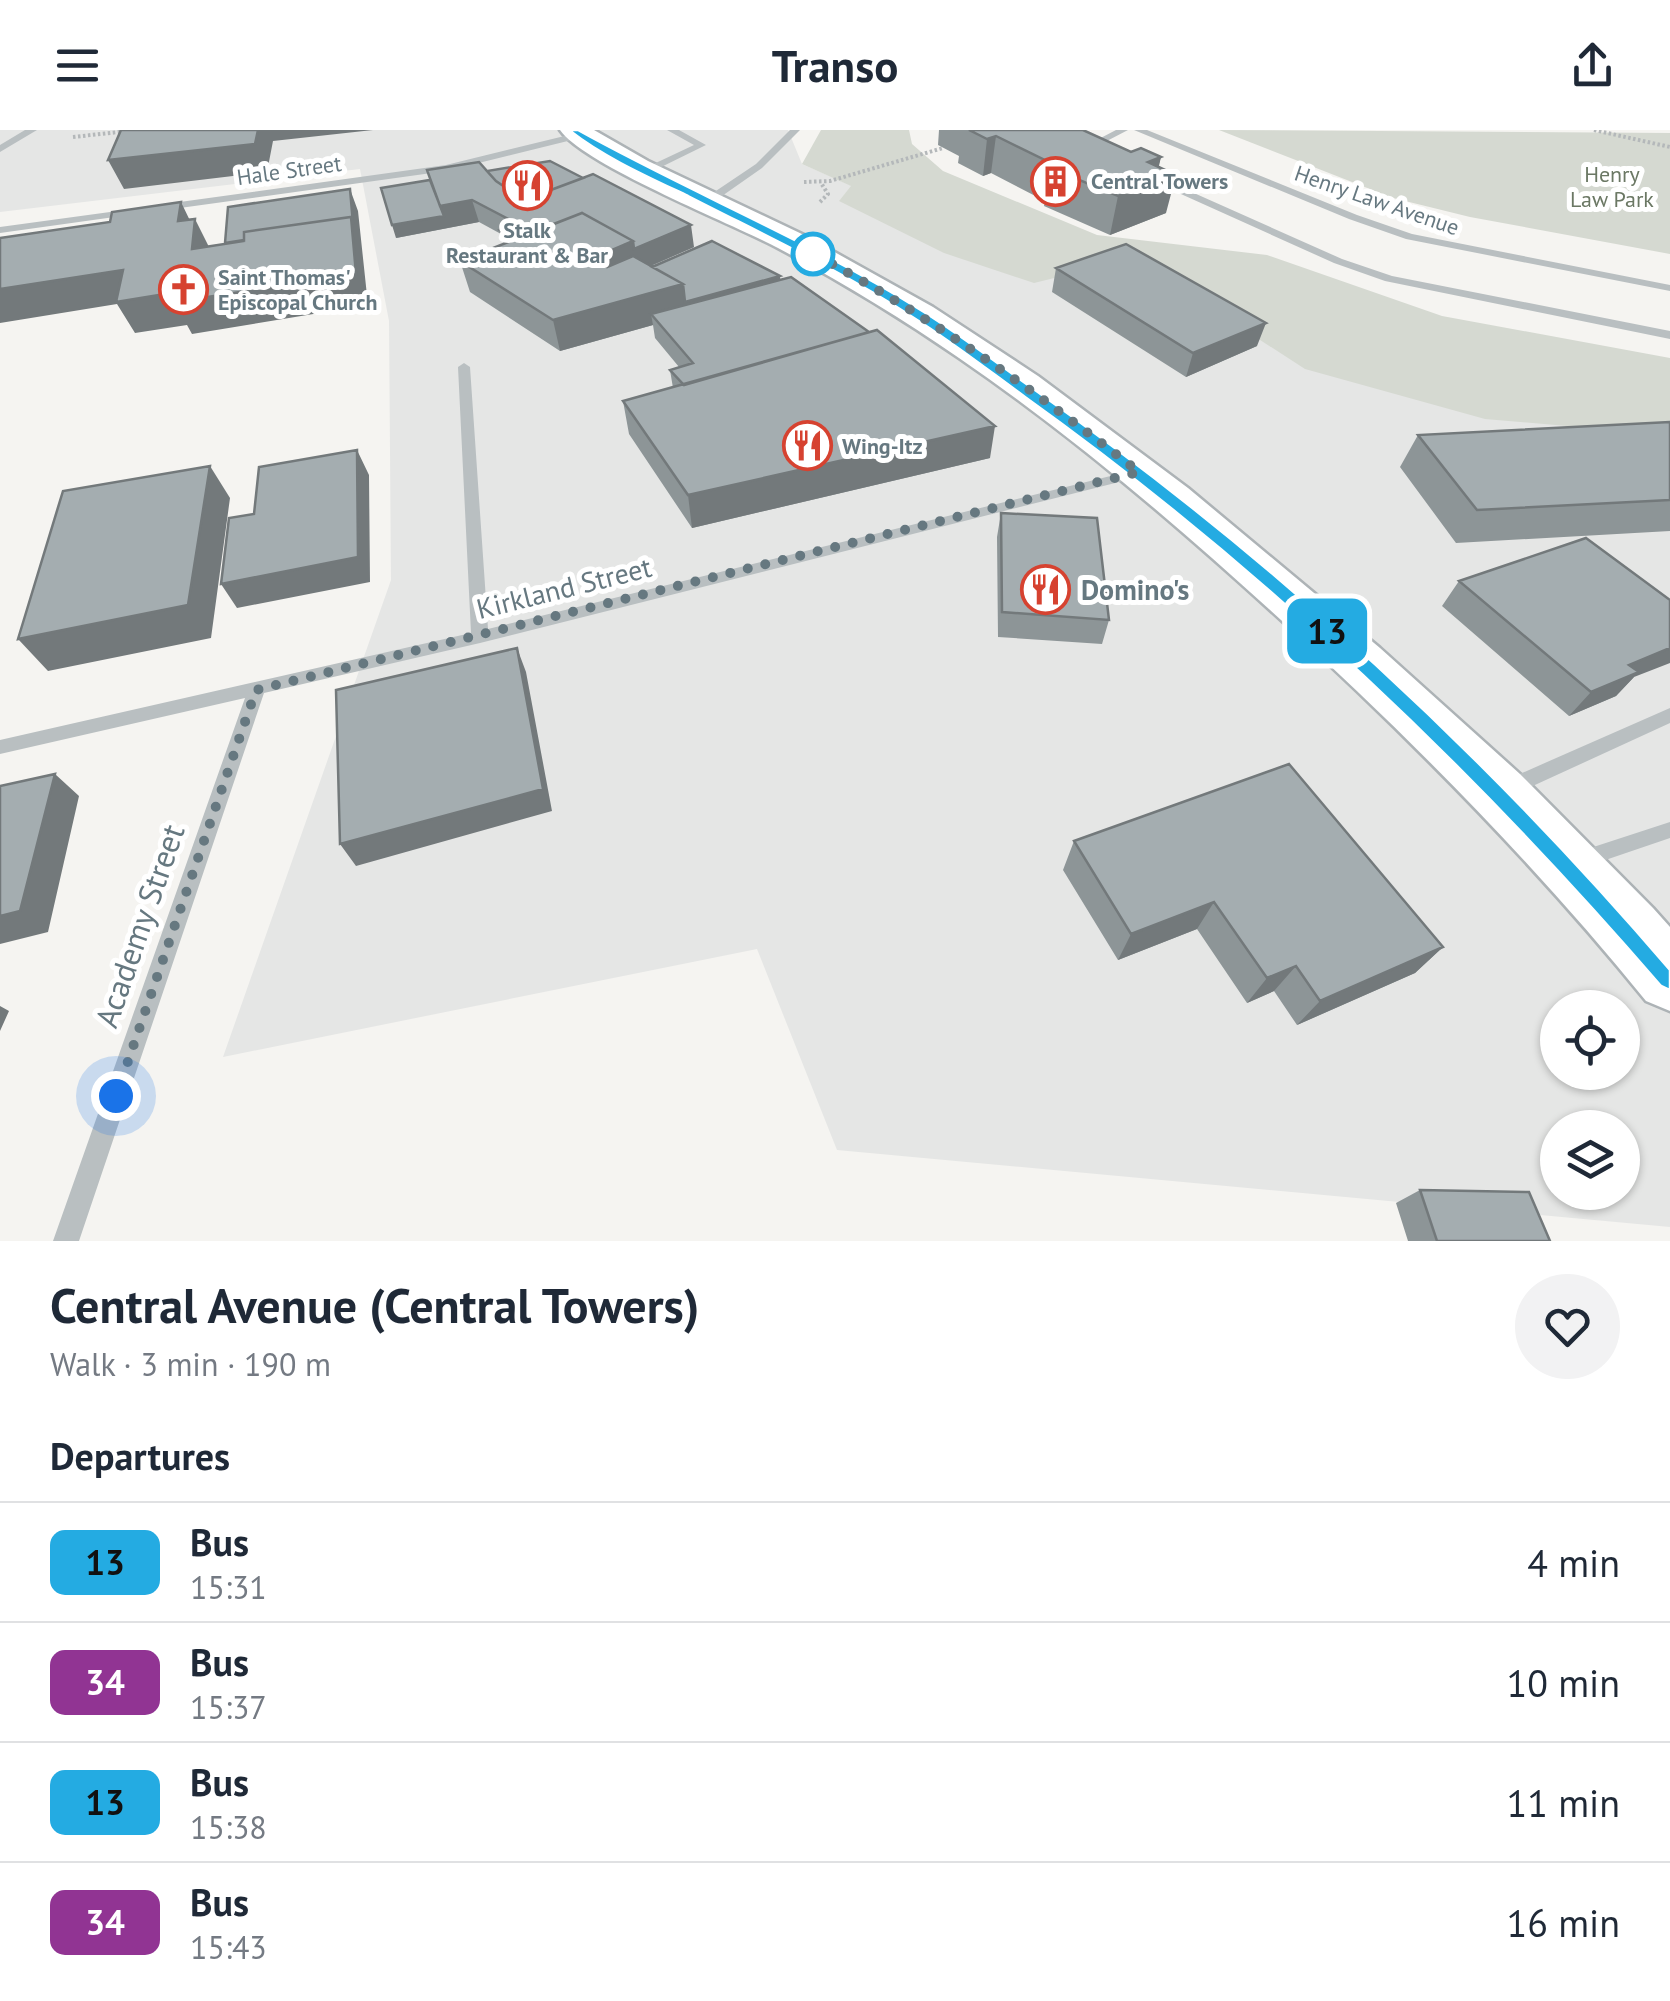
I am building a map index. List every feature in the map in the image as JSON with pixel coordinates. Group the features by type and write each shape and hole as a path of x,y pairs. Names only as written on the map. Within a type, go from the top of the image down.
{"main road":[{"path":"578,132 646,171 838,267 921,316 1139,472 1298,605 1499,792 1569,863 1670,978"}],"street":[{"path":"0,149 32,130"},
{"path":"646,171 700,145 672,130"},
{"path":"708,200 759,166 795,130"},
{"path":"1115,162 1102,154 1098,142 1123,130"},
{"name":"Henry Law Avenue","path":"1139,130 1352,218 1410,237 1670,288"},
{"name":"Hale Street","path":"0,230 446,168 578,132"},
{"path":"1149,177 1338,261 1389,279 1670,335"},
{"path":"464,368 480,637"},
{"name":"Kirkland Street","path":"0,747 480,637 1139,472"},
{"name":"Academy Street","path":"66,1241 256,690"},
{"path":"1499,792 1670,715"},
{"path":"1569,863 1670,830"}],"path":[{"path":"69,138 137,130"},
{"path":"1594,130 1670,147"},
{"path":"830,182 943,148"}],"shaded area":[{"path":"0,130 788,130 802,164 852,186 840,200 1115,262 1670,435 1670,1227 837,1150 757,949 223,1057 391,580 389,321 360,169 0,212"}],"green space":[{"path":"821,130 909,130 912,144 943,171 1097,235 1267,255 1442,316 1670,358 1670,435 1485,419 1305,369 1206,305 1115,263 1034,283 944,253 839,201 851,186 802,164"},
{"name":"Henry Law Park","path":"1219,130 1670,133 1670,254 1470,217 1393,198"}],"building":[{"path":"121,130 258,130 255,144 108,160"},
{"path":"969,130 1083,130 1131,152 1141,148 1161,157 1148,162 1176,175 1118,196 1050,168 1057,166 996,136 987,139"},
{"path":"550,161 583,178 524,200 487,171"},
{"path":"479,162 496,181 524,200 593,174 691,225 634,249 633,241 582,213 515,239 500,230 518,224 472,200 440,206 427,170"},
{"path":"430,180 444,216 392,225 381,188"},
{"path":"350,189 353,224 351,217 244,232 244,240 225,243 228,207"},
{"path":"181,202 178,221 195,219 192,249 244,241 244,232 351,217 356,274 175,302 177,292 116,302 123,270 0,289 0,238 110,222 112,212"},
{"path":"582,213 633,241 591,259 607,267 633,256 683,284 553,320 460,261"},
{"path":"712,241 780,276 685,302 683,284 652,267"},
{"path":"1126,244 1266,323 1193,353 1056,268"},
{"path":"791,277 869,332 684,385 670,370 693,363 651,314"},
{"name":"Wing-Itz","path":"877,330 995,426 688,495 623,401"},
{"path":"1670,422 1670,500 1477,510 1418,435"},
{"path":"357,450 358,557 221,584 229,518 254,514 259,467"},
{"path":"210,466 188,605 18,639 63,491"},
{"name":"Domino's","path":"1001,513 1097,518 1109,620 1002,612"},
{"path":"1586,538 1670,600 1670,648 1629,665 1639,672 1591,692 1459,581"},
{"path":"517,648 543,789 340,844 336,690"},
{"path":"1289,764 1443,947 1320,1001 1296,966 1267,978 1214,902 1131,934 1074,841"},
{"path":"55,774 20,911 0,916 0,786"},
{"path":"1420,1190 1529,1192 1550,1241 1437,1241"}],"bus line":[{"name":"13","path":"574,130 646,171 838,267 921,316 1119,456 1258,570 1480,772 1569,863 1670,978"}],"place":[{"name":"Central Towers","path":"1056,181"},
{"name":"Stalk Restaurant & Bar","path":"527,186"},
{"name":"Saint Thomas' Episcopal Church","path":"183,290"},
{"name":"Wing-Itz","path":"807,446"},
{"name":"Domino's","path":"1046,590"}],"route":[{"path":"116,1096 256,690 1139,472 921,316 810,252 813,254"}]}
